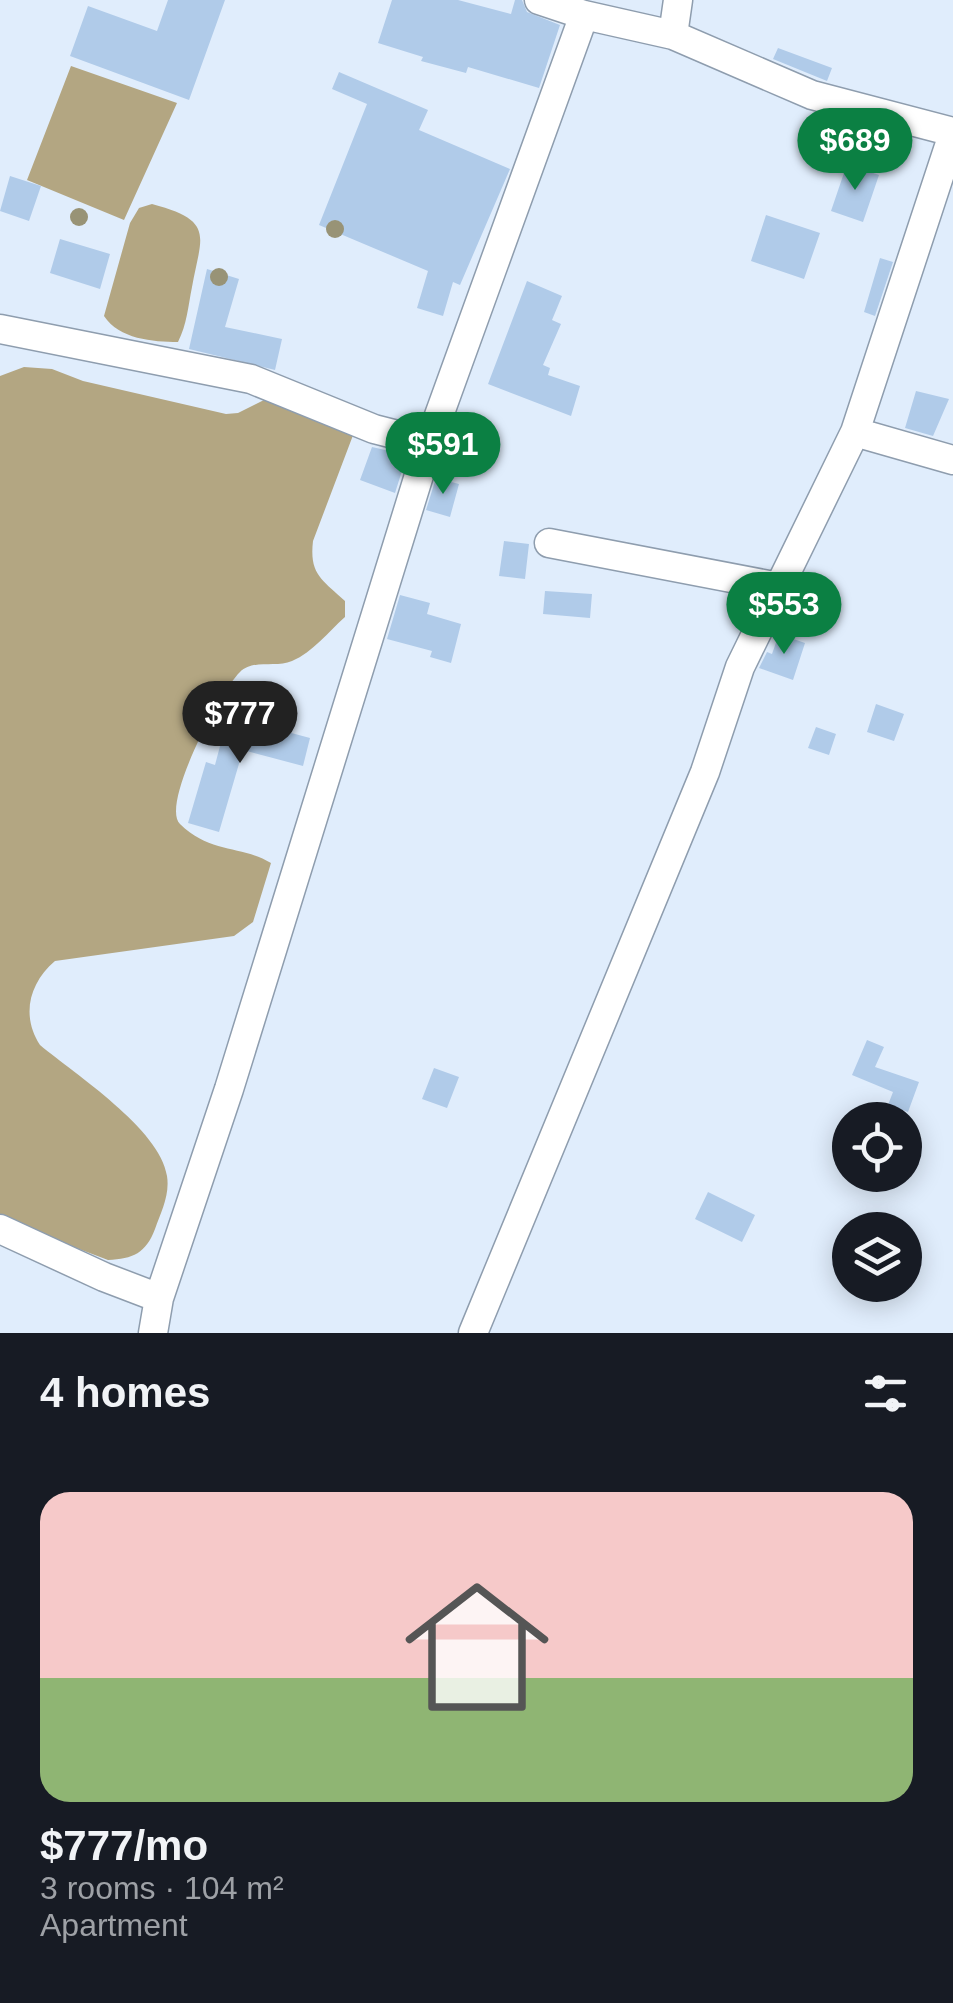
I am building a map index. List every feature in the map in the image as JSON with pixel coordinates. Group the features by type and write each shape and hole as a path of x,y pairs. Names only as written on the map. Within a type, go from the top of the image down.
{"street":[{"path":"472,1333 705,772 740,667 855,432 953,133 812,95 674,34 584,15 540,0"},
{"path":"674,34 678,0"},
{"path":"153,1333 159,1298 235,1070 429,444 584,15"},
{"path":"0,329 251,378 374,429 429,444"},
{"path":"855,432 953,460"},
{"path":"549,543 779,587"},
{"path":"0,1229 159,1298"}],"shaded area":[{"path":"71,66 177,103 124,220 27,180"},
{"path":"152,204 187,217 199,233 199,255 178,342 127,334 104,316 130,223 139,208"},
{"path":"24,367 52,369 83,381 226,414 238,413 268,398 355,430 312,552 319,576 345,601 345,617 300,657 285,663 251,666 240,672 207,723 178,795 176,813 180,824 192,834 271,863 253,922 234,936 55,961 39,979 31,1000 31,1023 40,1045 133,1122 161,1158 167,1176 166,1197 147,1244 131,1256 108,1260 0,1219 0,376"}],"building":[{"path":"168,0 225,0 189,100 70,56 88,6 157,31"},
{"path":"392,0 458,0 511,14 515,0 522,0 527,12 560,25 539,88 468,67 466,73 421,61 423,57 378,43"},
{"path":"778,48 832,68 827,81 773,59"},
{"path":"339,72 428,110 419,130 510,169 460,285 453,282 443,316 417,308 428,271 319,225 367,104 332,89"},
{"path":"847,164 879,175 863,222 831,211"},
{"path":"10,176 41,186 29,221 0,211"},
{"path":"766,215 820,233 804,279 751,261"},
{"path":"60,239 110,254 100,289 50,273"},
{"path":"880,258 893,262 875,316 864,312"},
{"path":"207,269 239,279 225,327 282,339 275,370 189,349"},
{"path":"527,281 562,296 552,320 561,324 543,365 550,368 548,375 580,386 571,416 488,384"},
{"path":"916,391 949,399 933,436 905,428"},
{"path":"372,447 407,455 395,493 360,480"},
{"path":"436,478 459,484 450,517 426,510"},
{"path":"504,541 529,544 525,579 499,576"},
{"path":"545,591 592,594 590,618 543,614"},
{"path":"400,595 430,603 427,614 461,624 451,663 430,657 432,651 387,639"},
{"path":"779,634 805,643 793,680 759,668 767,652 772,654"},
{"path":"876,704 904,714 894,741 867,732"},
{"path":"228,716 310,738 303,766 243,750 219,832 188,823 206,762 215,765"},
{"path":"816,727 836,734 829,755 808,748"},
{"path":"867,1040 884,1047 875,1067 919,1082 912,1102 889,1102 893,1092 852,1075"},
{"path":"434,1068 459,1077 447,1108 422,1099"},
{"path":"708,1192 755,1215 742,1242 695,1219"}]}
